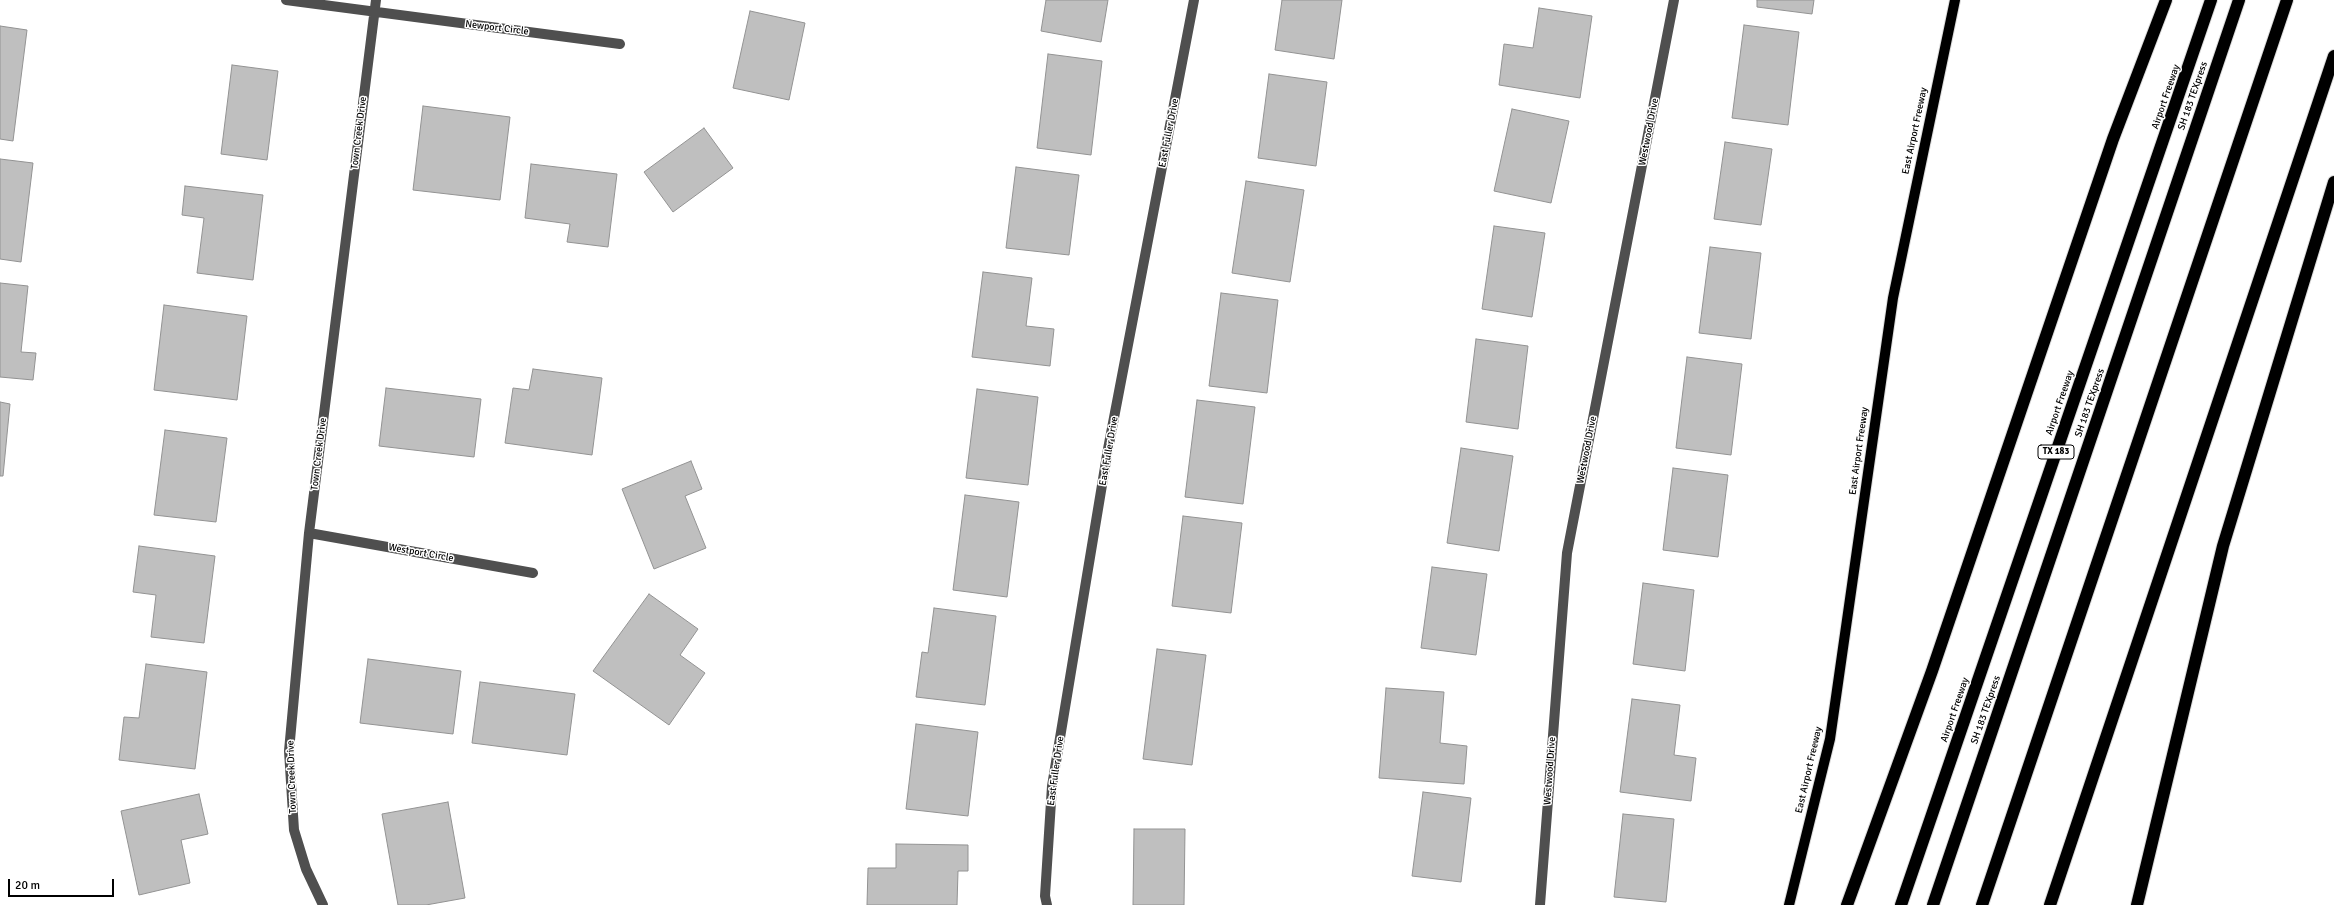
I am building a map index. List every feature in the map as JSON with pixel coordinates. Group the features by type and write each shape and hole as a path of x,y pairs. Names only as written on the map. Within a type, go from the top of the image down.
{"highway":[{"path":"1847,905 1932,671 2113,139 2166,0"},
{"name":"Airport Freeway","path":"1901,905 2212,0"},
{"name":"SH 183 TEXpress","path":"1933,905 2239,0"},
{"path":"1982,905 2287,0"},
{"path":"2050,905 2334,56"},
{"path":"2137,905 2223,546 2334,182"}],"main road":[{"name":"East Airport Freeway","path":"1789,905 1830,739 1893,298 1955,0"}],"street":[{"name":"Newport Circle","path":"286,0 620,44"},
{"name":"Town Creek Drive","path":"323,905 306,869 294,830 289,751 309,533 376,0"},
{"name":"East Fuller Drive","path":"1047,905 1045,896 1052,786 1110,441 1194,0"},
{"name":"Westwood Drive","path":"1540,905 1567,553 1674,0"},
{"name":"Westport Circle","path":"309,533 533,573"}],"building":[{"path":"1046,0 1108,0 1101,42 1041,31"},
{"path":"1282,0 1342,0 1334,59 1275,50"},
{"path":"1757,0 1814,0 1812,14 1757,7"},
{"path":"1539,8 1592,16 1580,98 1499,85 1504,44 1533,48"},
{"path":"750,11 805,23 789,100 733,88"},
{"path":"1744,25 1799,32 1788,125 1732,118"},
{"path":"0,26 27,30 13,141 0,139"},
{"path":"1048,54 1102,61 1091,155 1037,148"},
{"path":"232,65 278,71 267,160 221,154"},
{"path":"1269,74 1327,82 1316,166 1258,158"},
{"path":"423,106 510,117 500,200 413,190"},
{"path":"1512,109 1569,121 1551,203 1494,191"},
{"path":"704,128 733,168 673,212 644,172"},
{"path":"1725,142 1772,149 1761,225 1714,219"},
{"path":"0,159 33,163 21,262 0,259"},
{"path":"531,164 617,174 608,247 567,242 570,224 525,218"},
{"path":"1016,167 1079,175 1069,255 1006,248"},
{"path":"1246,181 1304,190 1290,282 1232,273"},
{"path":"185,186 263,195 253,280 197,273 204,218 182,215"},
{"path":"1494,226 1545,233 1532,317 1482,309"},
{"path":"1710,247 1761,253 1751,339 1699,333"},
{"path":"983,272 1032,278 1026,326 1054,329 1050,366 972,357"},
{"path":"0,283 28,286 21,352 36,353 33,380 0,377"},
{"path":"1221,293 1278,300 1267,393 1209,386"},
{"path":"164,305 247,316 237,400 154,390"},
{"path":"1476,339 1528,346 1518,429 1466,422"},
{"path":"1687,357 1742,364 1731,455 1676,448"},
{"path":"533,369 602,378 592,455 505,443 513,388 529,390"},
{"path":"386,388 481,399 474,457 379,446"},
{"path":"977,389 1038,397 1028,485 966,478"},
{"path":"1197,400 1255,407 1243,504 1185,497"},
{"path":"0,402 10,404 3,476 0,476"},
{"path":"165,430 227,438 216,522 154,515"},
{"path":"1461,448 1513,456 1499,551 1447,543"},
{"path":"691,461 702,489 685,496 706,548 654,569 622,489"},
{"path":"1673,468 1728,475 1718,557 1663,550"},
{"path":"965,495 1019,502 1007,597 953,590"},
{"path":"1183,516 1242,523 1231,613 1172,606"},
{"path":"139,546 215,556 204,643 151,637 156,595 133,592"},
{"path":"1432,567 1487,574 1476,655 1421,648"},
{"path":"1643,583 1694,590 1685,671 1633,664"},
{"path":"649,594 698,629 680,655 705,673 669,725 593,671"},
{"path":"934,608 996,616 985,705 916,697 922,652 928,653"},
{"path":"1157,649 1206,655 1192,765 1143,759"},
{"path":"368,659 461,671 453,734 360,723"},
{"path":"146,664 207,672 195,769 119,760 124,717 139,718"},
{"path":"480,682 575,694 567,755 472,743"},
{"path":"1386,688 1444,692 1440,743 1467,746 1464,784 1379,778"},
{"path":"1632,699 1680,705 1674,755 1696,758 1691,801 1620,792"},
{"path":"916,724 978,732 968,816 906,809"},
{"path":"1423,792 1471,798 1461,882 1412,876"},
{"path":"199,794 208,834 181,840 190,883 139,895 121,811"},
{"path":"448,802 465,898 426,905 398,905 382,814"},
{"path":"1623,814 1674,819 1666,902 1614,897"},
{"path":"1134,829 1185,829 1184,905 1133,905"},
{"path":"896,844 968,845 968,871 958,871 957,905 867,905 868,868 896,868"}]}
